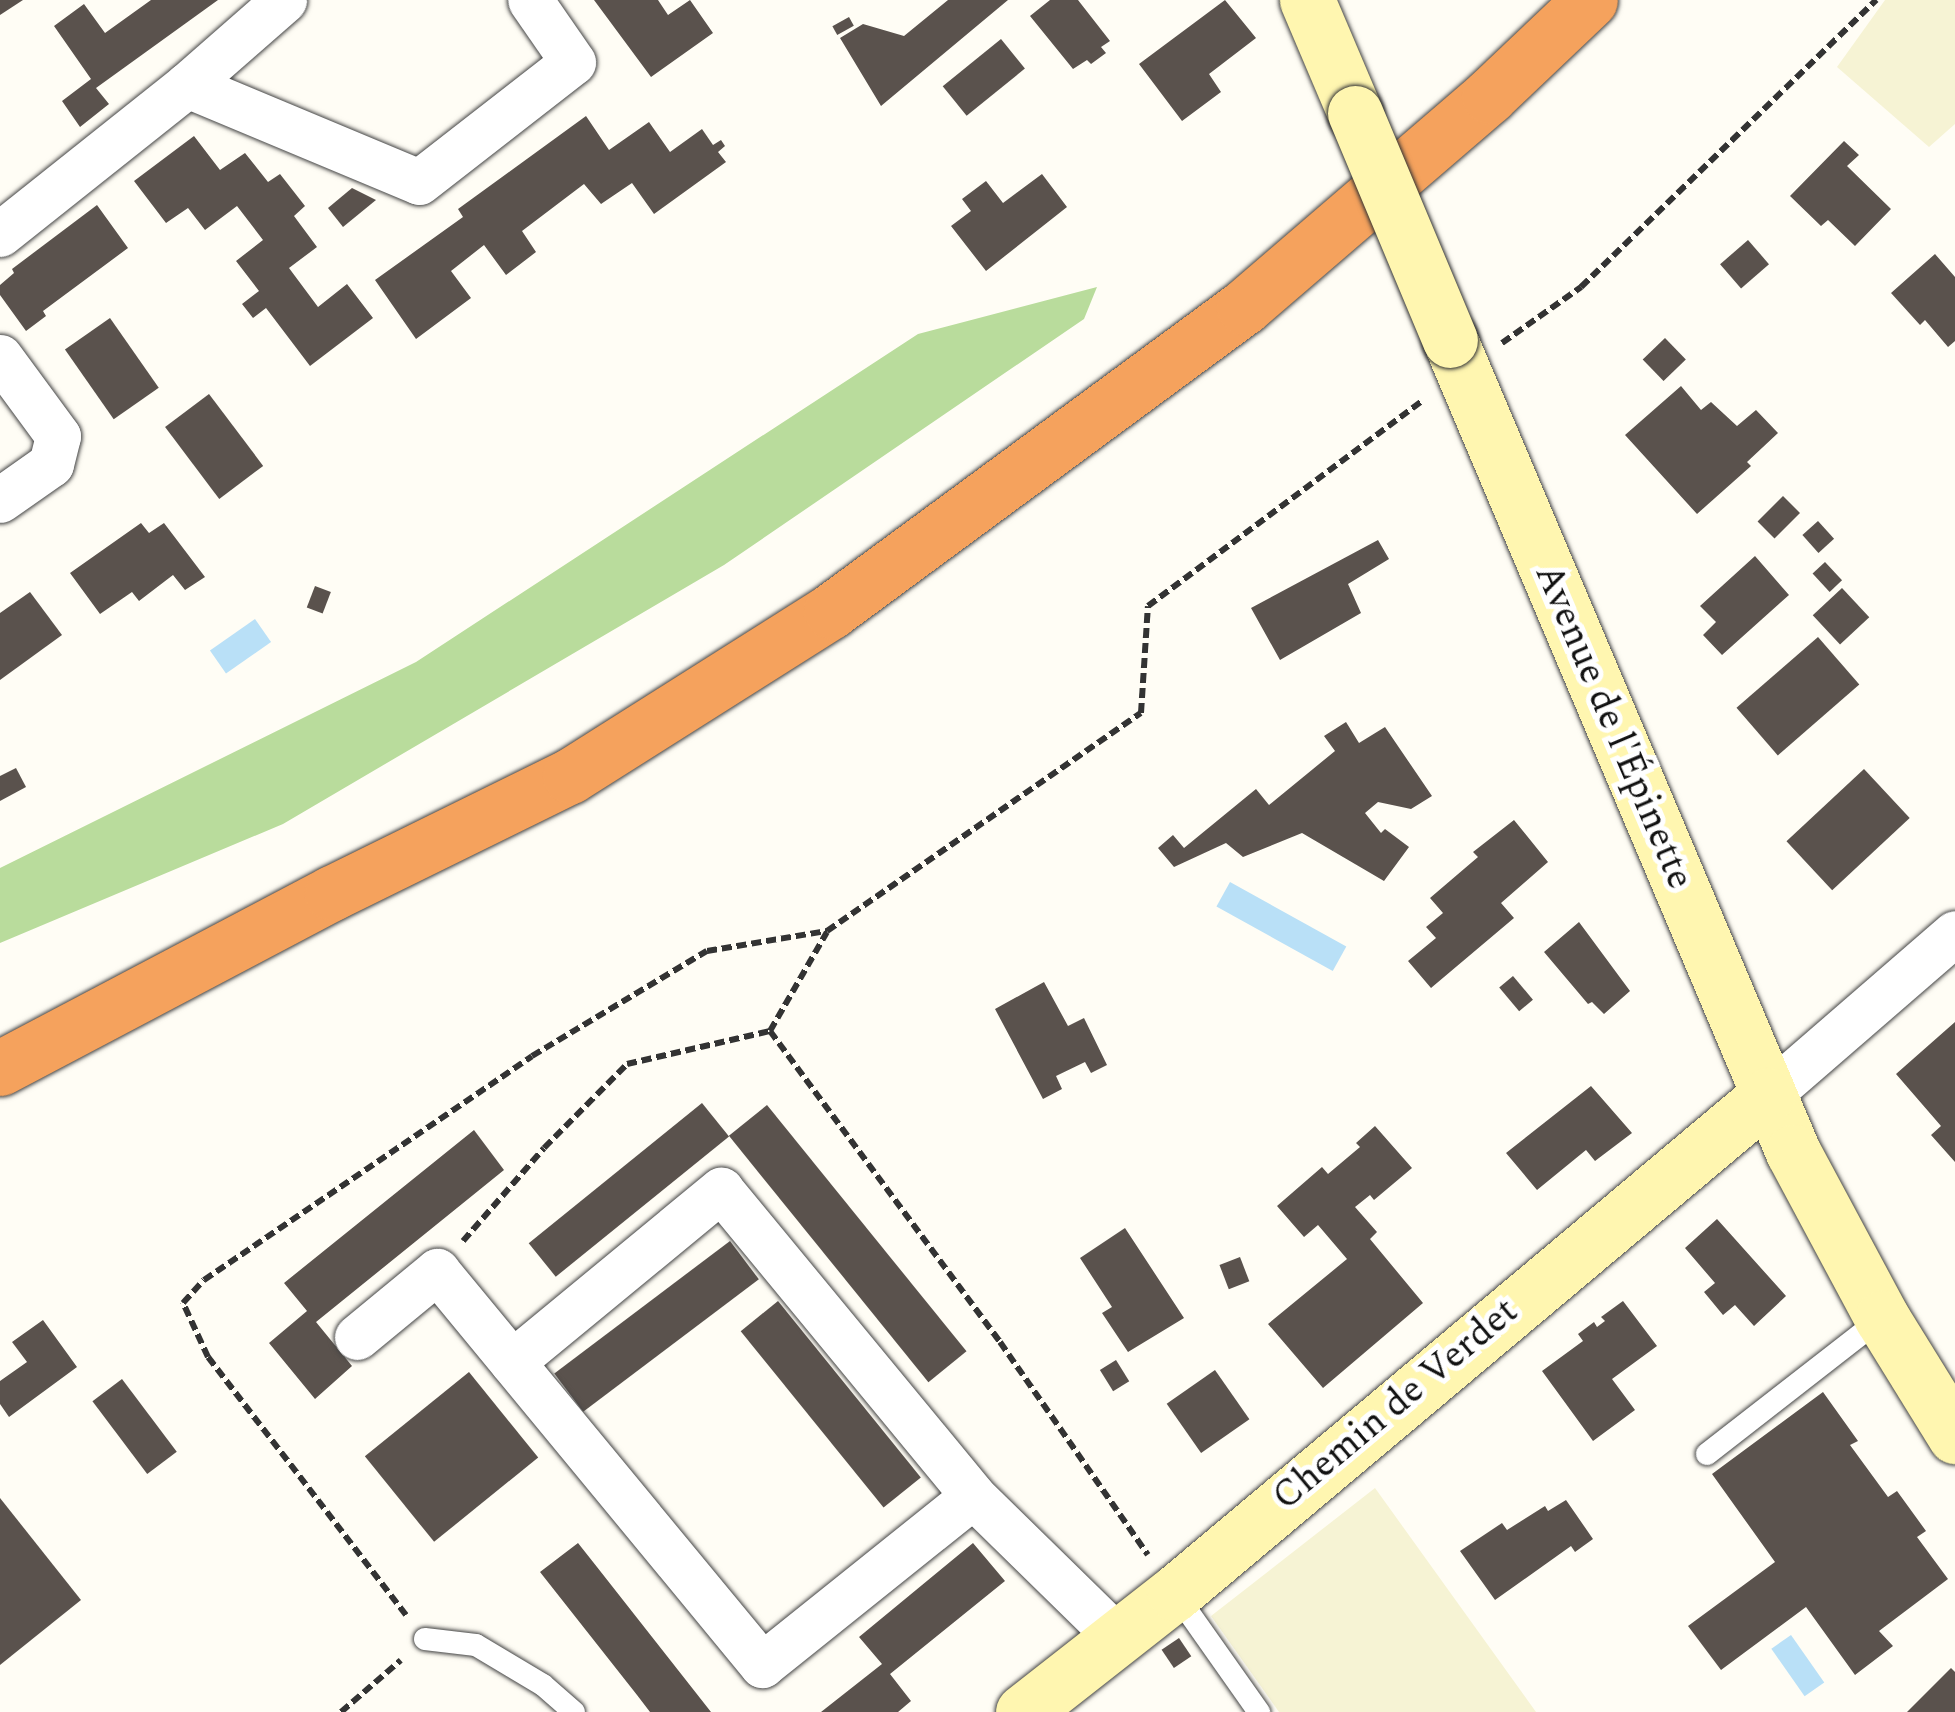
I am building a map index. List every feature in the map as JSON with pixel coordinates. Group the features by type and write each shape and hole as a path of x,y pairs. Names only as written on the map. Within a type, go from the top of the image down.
{"highway":[{"path":"0,1068 332,893 570,776 831,611 1244,307 1488,96 1590,0"},
{"path":"0,1039 332,893"}],"street":[{"path":"0,234 188,85 284,0"},
{"path":"188,85 419,182 573,62 530,0"},
{"name":"Avenue de l'Épinette","path":"1307,0 1793,1152 1882,1318 1955,1436"},
{"path":"0,357 58,436 50,464 0,500"},
{"path":"1768,1096 1955,933"},
{"name":"Chemin de Verdet","path":"1023,1712 1175,1593 1768,1096"},
{"path":"512,1362 720,1190 973,1496 1118,1638"},
{"path":"356,1337 437,1271 762,1665 973,1496"}],"lane":[{"path":"1708,1454 1882,1318"},
{"path":"1175,1593 1258,1712"},
{"path":"425,1640 476,1645 542,1685 574,1712"}],"path":[{"path":"437,1271 544,1148 628,1064 770,1032 827,931 1141,713 1148,606 1456,355 1581,287 1876,0"},
{"path":"770,1032 1000,1342 1175,1593"},
{"path":"341,1712 425,1640"}],"shaded area":[{"path":"1885,0 1955,0 1955,124 1929,147 1837,67"},
{"path":"1375,1488 1536,1712 1279,1712 1211,1616"}],"green space":[{"path":"1097,287 1084,319 724,565 283,824 0,943 0,868 416,662 918,334"}],"water":[{"path":"255,619 271,642 226,673 210,651"},
{"path":"1230,882 1346,946 1333,971 1216,906"},
{"path":"1791,1635 1824,1683 1805,1696 1771,1649"}],"building":[{"path":"0,0 23,0 0,15"},
{"path":"151,0 218,0 96,88 109,104 80,127 62,101 91,79 54,26 84,4 105,33"},
{"path":"594,0 658,0 668,15 690,0 713,33 651,77"},
{"path":"948,0 1008,0 881,106 840,38 863,24 904,36"},
{"path":"1050,0 1078,0 1110,41 1101,47 1106,53 1091,64 1087,60 1073,69 1030,16"},
{"path":"1225,0 1256,38 1209,74 1221,92 1182,121 1139,64"},
{"path":"849,17 854,26 837,35 832,26"},
{"path":"1001,39 1025,69 967,116 943,86"},
{"path":"586,116 609,150 649,122 670,152 702,129 713,145 721,140 725,146 718,152 726,162 654,214 632,183 601,204 584,184 522,231 536,252 506,275 484,245 451,271 471,298 416,339 375,280 463,217 458,209"},
{"path":"194,136 220,170 245,153 268,182 280,174 305,206 294,216 317,247 289,268 318,307 347,284 373,318 310,366 266,308 253,318 242,304 259,291 236,261 263,240 237,206 205,230 188,208 166,223 134,181"},
{"path":"1844,141 1859,155 1847,166 1891,209 1855,246 1828,220 1821,226 1790,196"},
{"path":"1042,174 1067,207 986,271 951,226 971,211 962,199 986,181 1003,203"},
{"path":"352,188 376,200 343,227 328,208"},
{"path":"97,205 128,248 43,311 46,316 26,331 0,295 0,285 14,273 12,269"},
{"path":"1748,240 1769,264 1741,288 1720,264"},
{"path":"1935,254 1955,277 1955,341 1948,347 1925,320 1920,325 1891,293"},
{"path":"110,318 159,388 114,419 65,350"},
{"path":"1665,338 1686,360 1664,381 1643,360"},
{"path":"1681,386 1701,410 1711,402 1737,426 1756,410 1778,433 1747,462 1751,466 1697,514 1625,435"},
{"path":"209,394 263,466 219,499 165,427"},
{"path":"1783,496 1800,513 1775,538 1758,521"},
{"path":"1818,521 1834,539 1818,553 1802,535"},
{"path":"141,523 149,533 164,523 205,577 185,590 173,575 139,601 132,592 100,614 70,573"},
{"path":"1378,540 1389,559 1348,584 1361,613 1280,660 1251,608"},
{"path":"1755,556 1789,595 1722,655 1703,635 1716,622 1700,606"},
{"path":"1825,562 1842,580 1830,592 1813,574"},
{"path":"315,586 331,592 323,614 307,607"},
{"path":"1842,588 1869,617 1840,645 1813,615"},
{"path":"30,592 62,635 0,680 0,613"},
{"path":"1818,637 1859,685 1778,755 1736,708"},
{"path":"1346,722 1359,743 1385,727 1432,796 1411,809 1378,802 1365,813 1381,833 1385,829 1409,847 1384,881 1302,833 1243,857 1226,843 1174,867 1158,848 1173,835 1184,848 1256,789 1269,805 1335,751 1324,736"},
{"path":"16,768 26,787 0,801 0,776"},
{"path":"1864,769 1910,818 1832,890 1786,841"},
{"path":"1514,820 1548,862 1501,903 1514,918 1431,988 1408,961 1436,938 1426,927 1443,913 1430,898 1478,857 1473,852"},
{"path":"1579,922 1630,991 1604,1014 1592,1002 1588,1004 1544,952"},
{"path":"1513,976 1533,1000 1519,1011 1499,988"},
{"path":"1044,982 1068,1026 1084,1018 1107,1065 1091,1073 1085,1062 1056,1076 1062,1089 1043,1099 995,1009"},
{"path":"1955,1022 1955,1162 1931,1135 1941,1126 1896,1074"},
{"path":"1591,1086 1632,1133 1595,1161 1586,1150 1537,1190 1506,1153"},
{"path":"702,1103 729,1136 556,1277 529,1243"},
{"path":"767,1105 966,1351 928,1382 729,1136"},
{"path":"1375,1126 1412,1168 1374,1200 1370,1195 1355,1207 1377,1232 1370,1239 1423,1303 1323,1388 1268,1324 1347,1259 1318,1225 1304,1237 1277,1206 1322,1167 1328,1174 1360,1147 1356,1143"},
{"path":"474,1130 504,1170 316,1322 352,1366 315,1399 269,1343 307,1311 284,1283"},
{"path":"1717,1219 1786,1296 1754,1326 1735,1305 1723,1315 1704,1292 1715,1283 1685,1248"},
{"path":"1125,1228 1184,1318 1128,1352 1102,1313 1112,1307 1080,1258"},
{"path":"730,1241 759,1279 583,1412 554,1373"},
{"path":"1240,1257 1249,1281 1229,1289 1219,1265"},
{"path":"778,1301 921,1477 884,1508 741,1331"},
{"path":"1623,1301 1657,1346 1612,1379 1635,1410 1593,1441 1542,1371 1583,1341 1578,1334 1594,1322 1597,1327 1605,1321 1601,1317"},
{"path":"43,1320 77,1367 9,1417 0,1404 0,1381 27,1362 12,1342"},
{"path":"1116,1360 1129,1381 1113,1391 1100,1370"},
{"path":"1215,1370 1249,1419 1201,1453 1167,1404"},
{"path":"469,1372 538,1457 434,1542 365,1456"},
{"path":"122,1379 177,1452 147,1474 92,1401"},
{"path":"1823,1392 1858,1441 1850,1445 1888,1497 1897,1491 1926,1531 1917,1537 1948,1579 1879,1631 1893,1646 1855,1675 1806,1607 1721,1670 1688,1626 1775,1562 1712,1474"},
{"path":"0,1498 81,1600 0,1665"},
{"path":"1566,1500 1593,1539 1575,1552 1571,1546 1495,1600 1460,1551 1502,1523 1507,1530 1545,1506 1548,1511"},
{"path":"578,1543 711,1712 650,1712 540,1572"},
{"path":"973,1543 1005,1581 890,1674 911,1701 898,1712 821,1712 882,1664 859,1637"},
{"path":"1179,1638 1191,1656 1174,1668 1162,1650"},
{"path":"1951,1668 1955,1672 1955,1712 1907,1712"}]}
